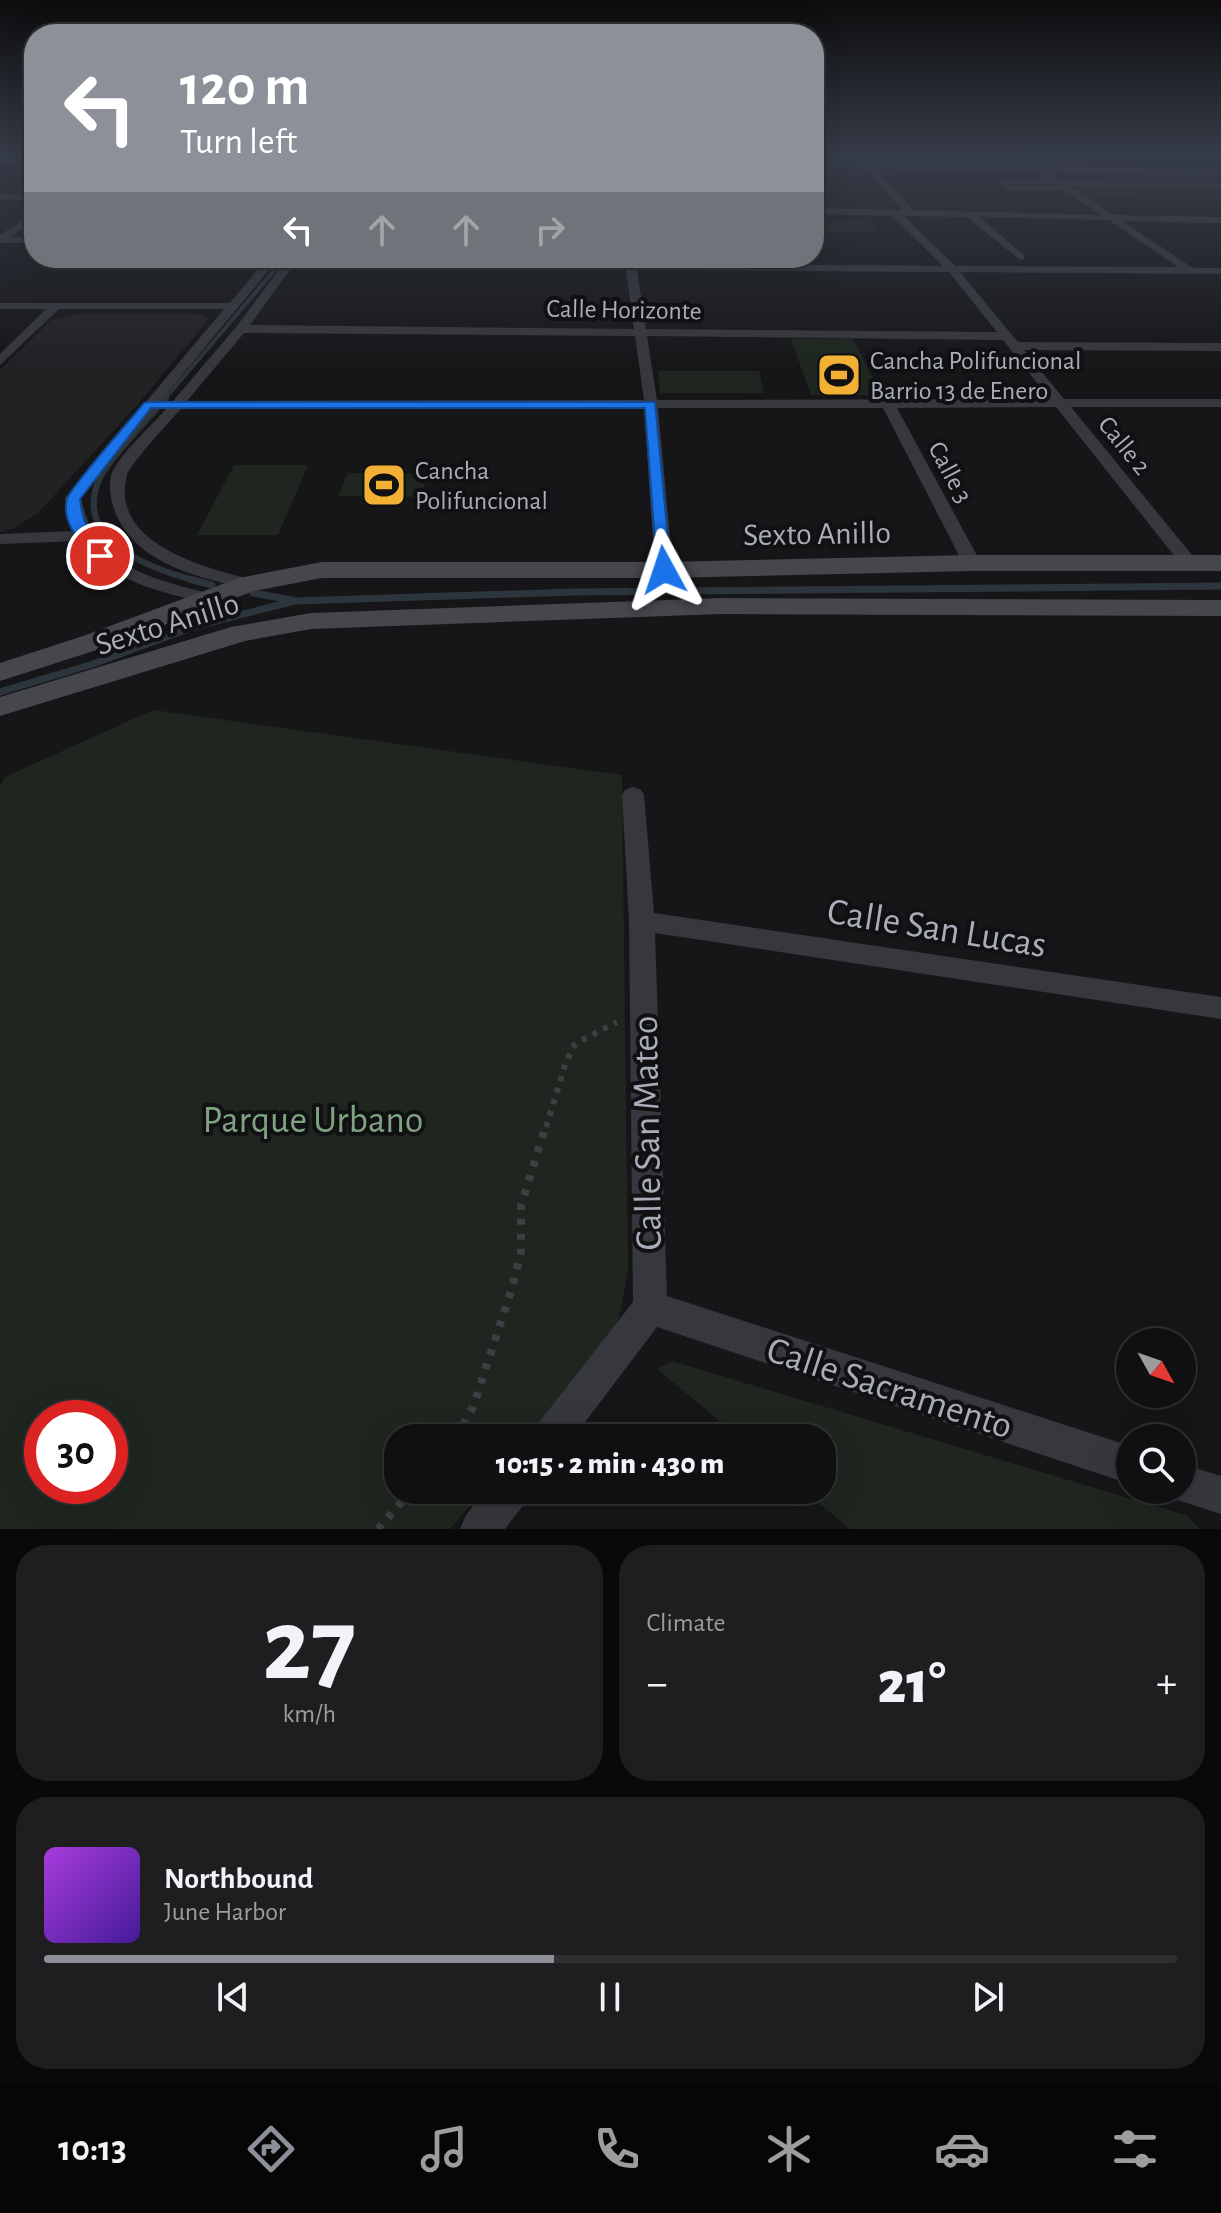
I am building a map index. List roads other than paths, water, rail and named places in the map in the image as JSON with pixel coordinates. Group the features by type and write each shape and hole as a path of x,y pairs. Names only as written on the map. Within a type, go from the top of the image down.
{"main road":[{"name":"Sexto Anillo","path":"0,672 93,642 248,584 322,570 664,570 972,563 1221,563"},
{"name":"Sexto Anillo","path":"0,707 241,633 311,621 721,606 1221,608"}],"street":[{"path":"21,225 0,240 24,240"},
{"name":"Calle 2","path":"914,225 1190,564"},
{"path":"982,225 1020,257"},
{"path":"1121,225 1190,271"},
{"path":"824,265 1221,271"},
{"path":"248,584 202,573 165,557 138,538 121,517 115,495 119,473 164,405 233,306 273,268"},
{"path":"206,598 163,587 127,573 100,556 82,536 74,517 73,498 241,329 276,268"},
{"path":"631,268 651,404 664,570"},
{"path":"0,306 233,306"},
{"path":"0,361 56,306"},
{"name":"Calle Horizonte","path":"241,329 643,333 1221,347"},
{"path":"164,405 1221,403"},
{"name":"Calle 3","path":"888,404 972,563"},
{"path":"0,539 82,536"},
{"name":"Calle San Mateo","path":"633,795 642,921 650,1308"},
{"name":"Calle San Lucas","path":"642,921 1221,1008"},
{"path":"561,1424 650,1308"},
{"name":"Calle Sacramento","path":"650,1308 1116,1460"},
{"path":"1196,1487 1221,1495"},
{"path":"480,1529 499,1504"}],"waterway":[{"path":"164,400 276,268"},
{"path":"166,398 119,451 99,480 94,501 97,520 107,536 140,560 197,581"},
{"path":"189,579 212,585"},
{"path":"0,692 93,664 196,626 295,601 574,592 1221,586"},
{"path":"253,593 292,600"}],"place":[{"name":"Cancha Polifuncional Barrio 13 de Enero","path":"839,375"},
{"name":"Cancha Polifuncional","path":"384,485"}],"park label":[{"name":"Parque Urbano","path":"313,1119"}]}
